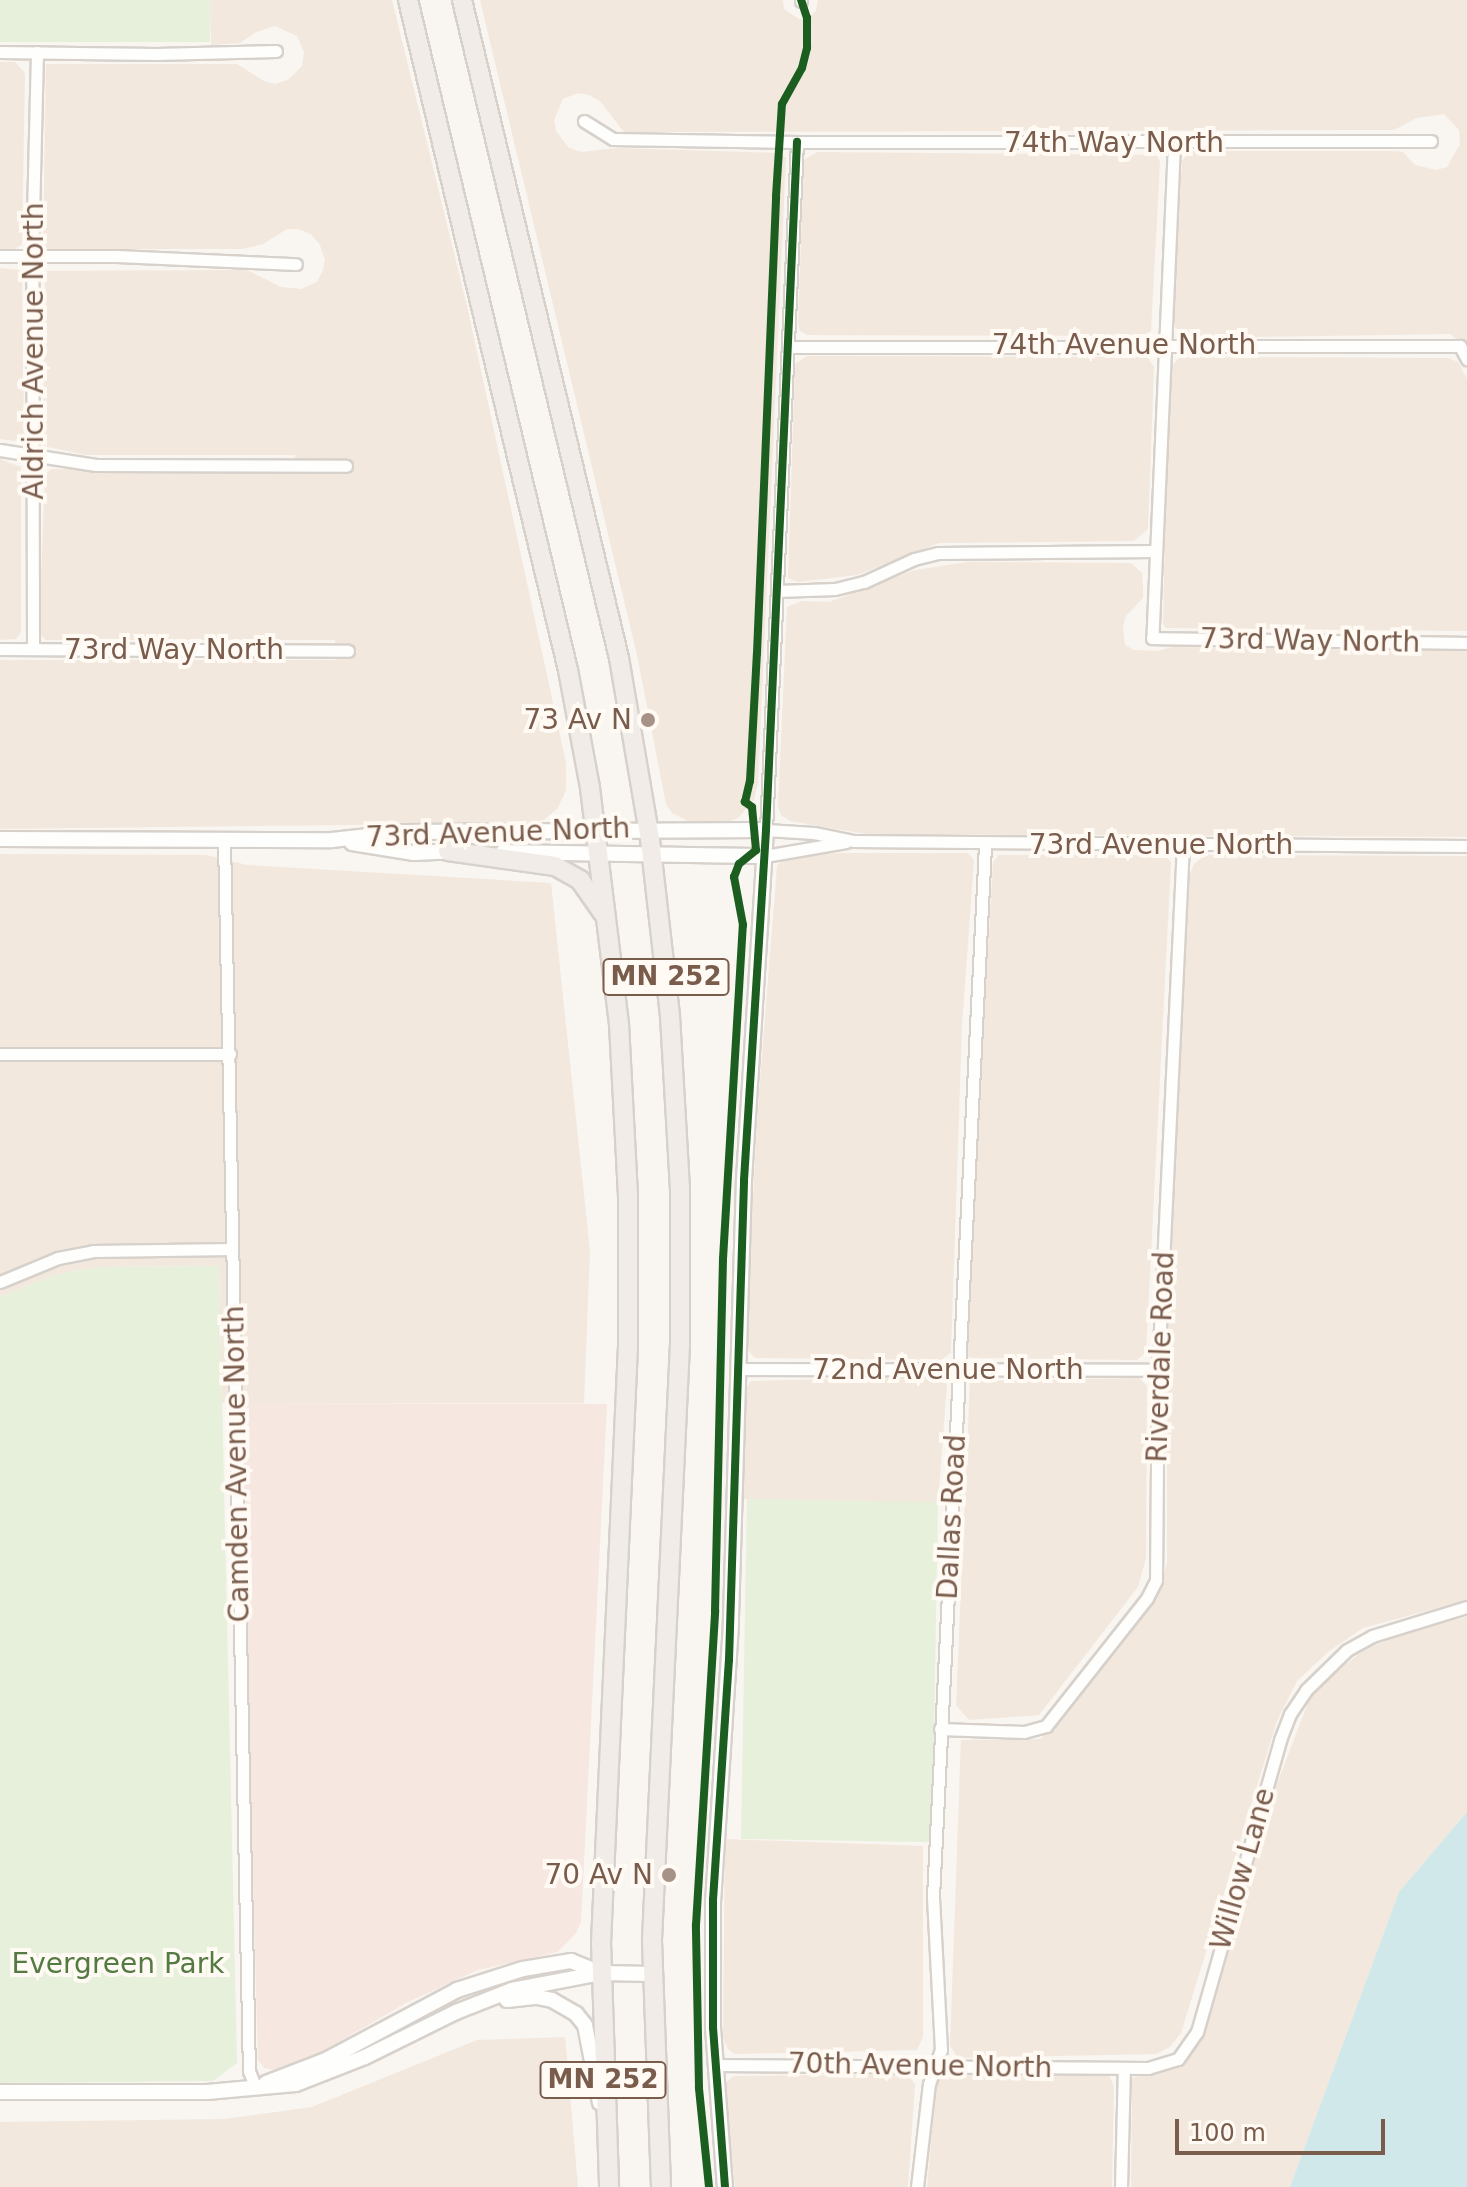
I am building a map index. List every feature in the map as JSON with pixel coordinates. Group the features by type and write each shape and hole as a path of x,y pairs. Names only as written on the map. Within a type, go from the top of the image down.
{"highway":[{"name":"MN 252","path":"408,0 568,670 608,924 626,1135 628,1346 601,1973 609,2187"},
{"name":"MN 252","path":"462,0 619,658 652,854 670,1016 680,1188 678,1416 654,1863 652,1974 661,2187"},
{"path":"448,851 524,860 565,870 587,887 608,924"}],"street":[{"path":"0,52 156,54 276,51"},
{"name":"Aldrich Avenue North","path":"33,649 32,257 37,52"},
{"name":"74th Way North","path":"584,121 613,139 1174,143 1431,141"},
{"path":"725,2187 715,2065 713,1900 731,1624 744,1180 765,856 797,142"},
{"path":"777,591 835,589 864,582 914,559 938,553 1154,551 1174,143"},
{"path":"0,256 117,256 296,264"},
{"name":"74th Avenue North","path":"788,347 1166,344 1460,346 1467,359"},
{"path":"0,450 34,458 96,465 346,466"},
{"name":"73rd Way North","path":"1154,551 1152,638 1467,643"},
{"name":"73rd Way North","path":"0,649 348,651"},
{"name":"73rd Avenue North","path":"0,839 332,840 403,832 648,828 766,830 814,833 854,841 985,844 1467,846"},
{"name":"Camden Avenue North","path":"224,839 249,2071 256,2088"},
{"name":"73rd Avenue North","path":"332,840 392,851 765,856 854,841"},
{"name":"Dallas Road","path":"917,2187 932,2066 941,2050 933,1897 985,844"},
{"name":"Riverdale Road","path":"940,1729 1024,1732 1046,1726 1147,1598 1156,1580 1158,1370 1183,844"},
{"path":"0,1054 230,1054"},
{"path":"0,1282 58,1258 93,1251 232,1249"},
{"name":"72nd Avenue North","path":"737,1369 1158,1370"},
{"name":"Willow Lane","path":"1124,2068 1148,2068 1178,2059 1197,2032 1280,1740 1290,1714 1306,1690 1347,1650 1372,1636 1467,1607"},
{"path":"256,2088 326,2060 457,1990 523,1969 571,1961 601,1973"},
{"path":"0,2092 207,2092 256,2088 309,2078 365,2057 456,2012 512,1990 601,1973 652,1974"},
{"path":"456,2012 537,1997 565,2005 585,2025 605,2128"},
{"name":"70th Avenue North","path":"715,2065 1124,2068"},
{"path":"1121,2187 1124,2068"}],"shaded area":[{"path":"210,0 392,0 467,306 566,763 566,791 557,809 544,820 528,823 0,829 0,660 336,660 335,640 46,640 39,633 45,473 52,469 296,468 295,455 86,455 43,446 45,271 247,270 281,287 301,289 317,282 323,270 325,260 320,245 311,234 298,229 287,229 263,244 243,249 48,249 43,245 46,64 237,64 264,81 275,84 288,80 302,66 304,52 297,36 275,26 256,32 240,43 211,45"},
{"path":"480,0 783,0 784,9 799,19 808,18 816,11 818,0 1467,0 1467,347 1450,334 1186,338 1175,327 1173,312 1182,162 1189,151 1395,151 1403,152 1415,165 1436,170 1447,167 1460,144 1459,130 1444,114 1417,118 1394,130 624,132 600,101 589,95 578,93 563,99 554,120 556,131 569,148 582,152 616,148 778,153 786,158 758,784 754,800 738,818 723,824 690,822 672,813 666,804 637,655"},
{"path":"0,62 15,62 25,73 22,244 13,250 0,250"},
{"path":"817,152 1156,155 1160,161 1151,331 1142,336 807,335 800,331 798,323 804,160"},
{"path":"0,268 20,270 22,276 24,433 15,441 0,439"},
{"path":"807,356 1147,357 1154,367 1148,529 1134,541 939,543 857,575 798,582 788,578 795,364"},
{"path":"1180,357 1448,358 1458,362 1467,379 1467,631 1166,628 1163,624 1169,369"},
{"path":"0,459 21,467 21,632 16,639 0,640"},
{"path":"967,562 1131,563 1142,573 1143,586 1143,598 1126,616 1123,627 1125,645 1134,650 1158,651 1172,647 1467,650 1467,837 866,834 790,821 782,816 778,807 787,607 802,601 829,602 915,570"},
{"path":"837,853 968,853 974,860 962,1025 951,1353 941,1360 755,1358 745,1347 758,1106 777,866 785,858"},
{"path":"0,854 206,855 247,865 551,883 590,1251 584,1403 222,1403 219,1266 103,1267 52,1276 0,1297"},
{"path":"999,855 1164,855 1171,862 1146,1352 1137,1360 973,1358 968,1357 965,1350 993,862"},
{"path":"1205,855 1467,856 1467,1600 1363,1628 1328,1652 1297,1681 1277,1721 1181,2033 1170,2047 1156,2054 958,2058 950,2046 961,1740 1041,1739 1162,1581 1167,1563 1167,1356 1188,878 1194,864"},
{"path":"938,1376 947,1384 938,1504 742,1499 746,1388 751,1381"},
{"path":"1139,1378 1147,1386 1146,1558 1138,1587 1039,1715 969,1720 956,1705 970,1381"},
{"path":"239,1403 607,1404 581,1922 576,1933 558,1952 478,1970 408,2002 299,2065 275,2070 264,2068 258,2060"},
{"path":"1467,1617 1467,1812 1399,1892 1290,2187 1131,2187 1132,2078 1177,2066 1195,2045 1261,1826 1312,1692 1365,1649 1405,1633"},
{"path":"725,1839 923,1846 923,2037 917,2050 734,2054 728,2049 723,2038"},
{"path":"565,2037 578,2187 0,2187 0,2122 225,2119 312,2107 477,2040"},
{"path":"907,2074 915,2084 908,2187 735,2187 725,2089 726,2082 734,2076"},
{"path":"1108,2074 1114,2086 1112,2187 927,2187 936,2088 938,2079 944,2075"}],"green space":[{"path":"0,0 210,0 210,42 0,42"},
{"name":"Evergreen Park","path":"219,1266 237,2063 213,2081 0,2083 0,1297 52,1276 103,1267"},
{"path":"747,1499 938,1502 932,1842 741,1839"}],"water":[{"path":"1467,1812 1467,2187 1290,2187 1399,1892"}],"cycle path":[{"path":"709,2187 699,2088 696,1925 715,1611 723,1259 743,925 734,877 739,864 756,850 752,807 745,802 750,781 757,653 776,196 782,104 802,68 807,48 807,18 801,0"},
{"path":"725,2187 713,2028 713,1900 729,1660 744,1180 766,830 797,142"}],"place":[{"name":"73 Av N","path":"648,720"},
{"name":"70 Av N","path":"669,1875"}]}
